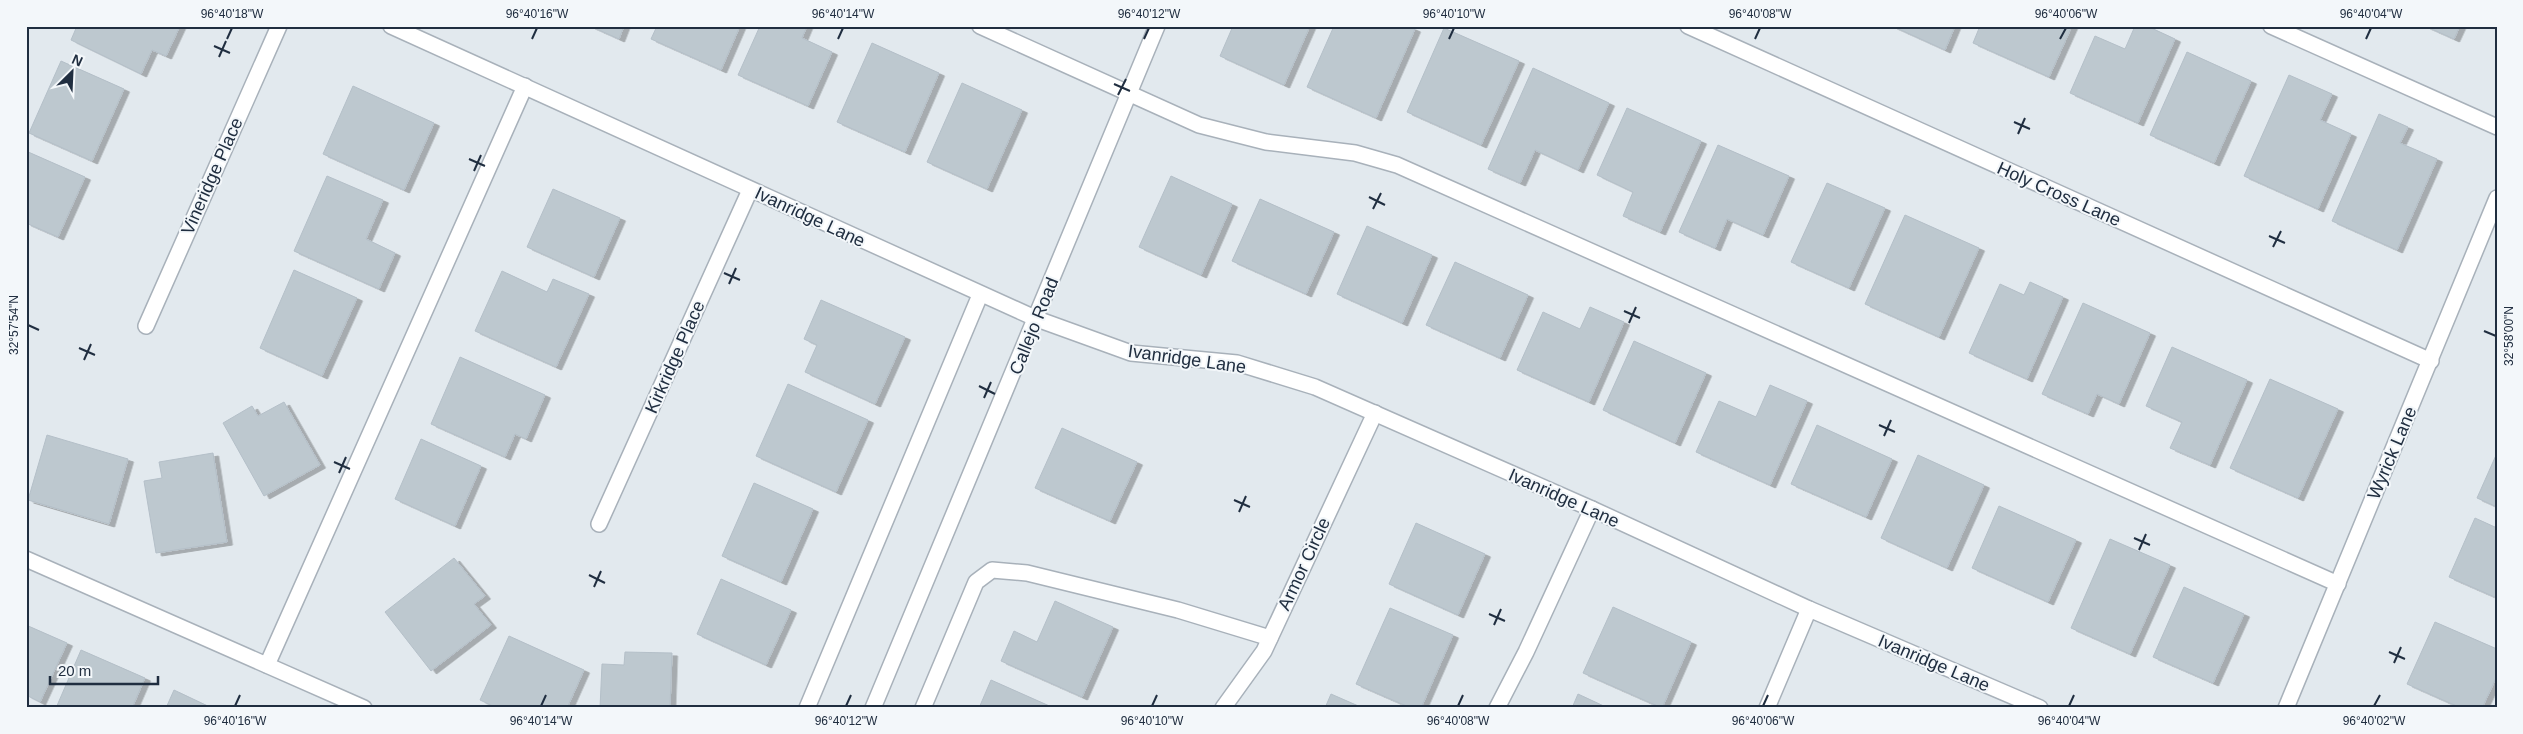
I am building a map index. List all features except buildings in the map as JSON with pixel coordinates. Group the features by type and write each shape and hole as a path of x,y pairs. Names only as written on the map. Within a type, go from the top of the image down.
{"street":[{"name":"Vineridge Place","path":"146,326 279,26"},
{"name":"Ivanridge Lane","path":"391,26 1037,319 1131,353 1237,363 1315,387 1592,509 1809,609 2035,707"},
{"path":"980,26 1199,125 1266,142 1354,153 1397,165 2338,584"},
{"name":"Callejo Road","path":"873,708 1037,319 1157,26"},
{"name":"Holy Cross Lane","path":"1688,26 2431,361"},
{"path":"2271,26 2497,127"},
{"path":"267,665 525,86"},
{"name":"Kirkridge Place","path":"599,524 750,190"},
{"name":"Wyrick Lane","path":"2286,708 2497,198"},
{"path":"807,708 980,294"},
{"name":"Armor Circle","path":"1223,708 1264,651 1375,413"},
{"path":"1497,708 1526,652 1592,509"},
{"path":"26,559 364,708"},
{"path":"923,708 976,582 992,570 1028,573 1075,584 1178,610 1270,638"},
{"path":"1766,708 1809,609"}]}
